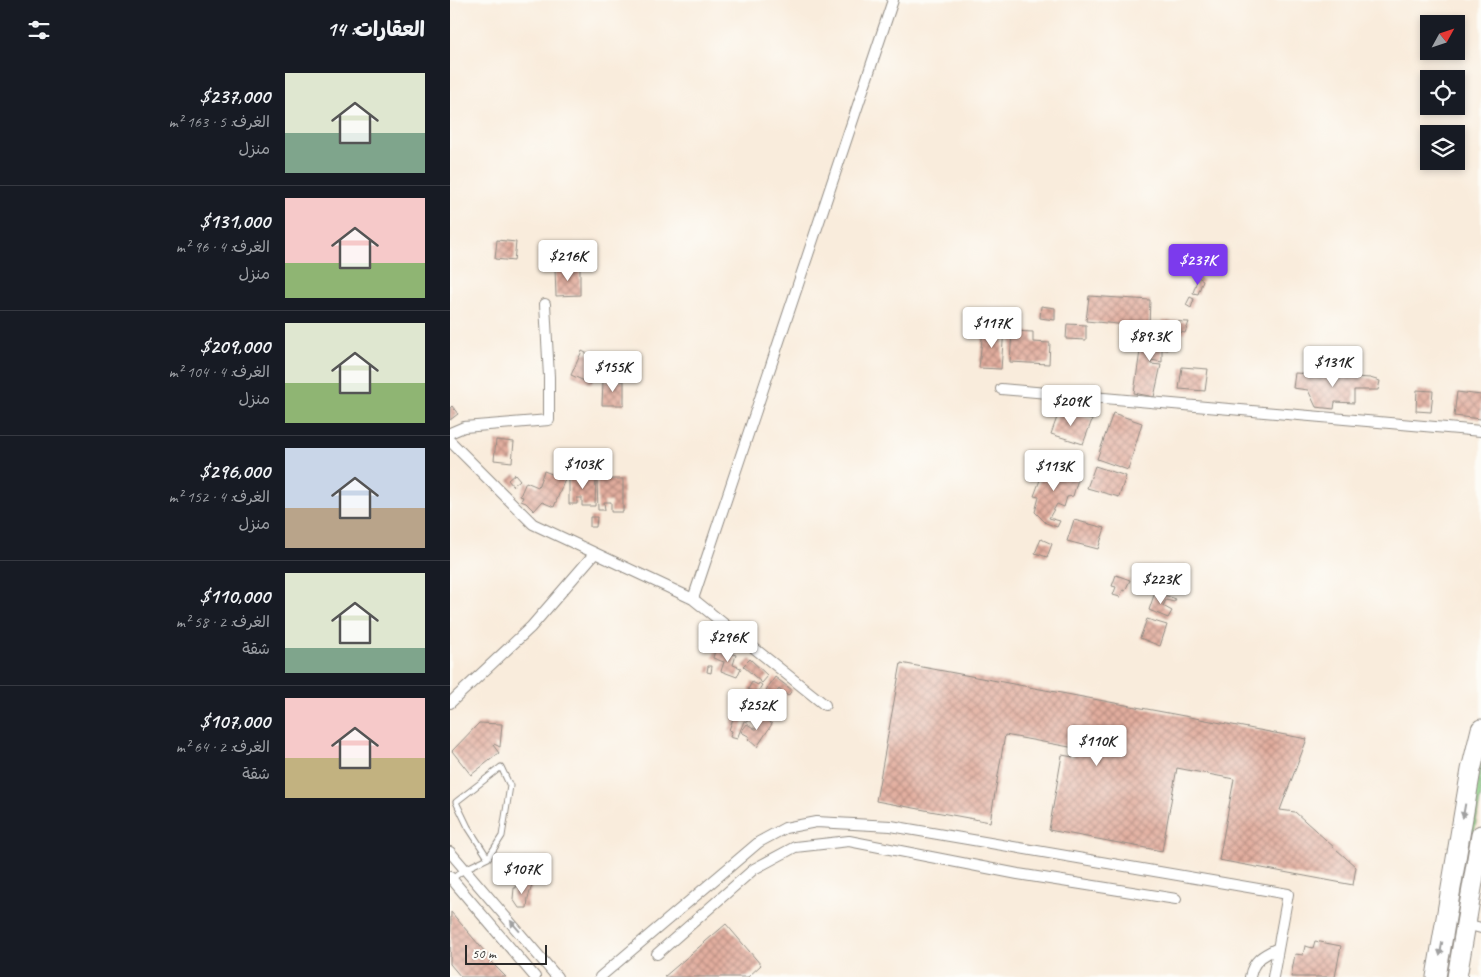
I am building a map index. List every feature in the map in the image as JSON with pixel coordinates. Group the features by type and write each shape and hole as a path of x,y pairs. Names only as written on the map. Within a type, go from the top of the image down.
{"highway":[{"path":"1436,977 1471,770 1481,729"},
{"path":"1457,977 1474,926 1481,835"}],"street":[{"path":"693,599 893,0"},
{"path":"450,432 464,427 549,420 545,304"},
{"path":"1001,389 1481,431"},
{"path":"450,441 533,524 693,599 825,704"},
{"path":"450,703 531,627 595,553"},
{"path":"600,977 759,842 785,828 816,822 891,826 1288,894 1273,977"},
{"path":"657,954 754,869 795,847 848,841 1018,874 1176,899"},
{"path":"450,852 557,977"},
{"path":"451,878 534,977"},
{"path":"715,879 728,892"},
{"path":"1250,977 1252,967 1256,961 1278,948"}],"lane":[{"path":"451,878 488,858 502,836 510,786 501,767 456,802 468,827 488,858"}],"green space":[{"path":"1481,758 1481,794 1448,977 1443,977"}],"building":[{"path":"497,240 516,242 514,261 495,259"},
{"path":"580,268 580,295 556,296 555,269"},
{"path":"1198,277 1203,280 1198,294 1193,293"},
{"path":"1089,296 1150,300 1149,327 1086,321"},
{"path":"1190,297 1194,299 1191,308 1186,305"},
{"path":"1041,306 1055,308 1055,320 1040,318"},
{"path":"1163,321 1189,322 1185,333 1162,328"},
{"path":"1067,324 1086,325 1086,340 1066,339"},
{"path":"983,329 1004,329 1001,369 979,368"},
{"path":"1143,330 1171,334 1168,350 1162,349 1162,362 1151,360 1151,364 1161,365 1154,397 1134,393"},
{"path":"1012,331 1033,332 1033,342 1050,343 1049,364 1010,362"},
{"path":"582,351 602,361 591,384 571,375"},
{"path":"1182,367 1208,369 1205,391 1179,389"},
{"path":"1295,373 1370,378 1380,381 1378,390 1354,390 1354,403 1335,402 1334,409 1316,407 1308,390 1293,388"},
{"path":"603,381 624,381 624,405 602,405"},
{"path":"1417,390 1433,391 1431,412 1416,411"},
{"path":"1457,392 1481,395 1481,419 1454,416"},
{"path":"452,406 458,414 450,420 450,408"},
{"path":"1060,409 1092,420 1083,444 1051,434"},
{"path":"1113,413 1142,423 1128,470 1097,459"},
{"path":"496,440 514,442 512,462 494,460"},
{"path":"1046,464 1079,476 1073,496 1067,497 1064,507 1057,504 1049,518 1060,521 1057,527 1046,523 1035,512 1039,497 1034,496"},
{"path":"1095,466 1126,476 1119,497 1087,488"},
{"path":"544,471 565,479 554,507 542,502 534,511 521,501 523,497 520,496 526,482 538,487"},
{"path":"515,474 520,480 513,486 508,480"},
{"path":"569,475 596,476 595,506 582,506 582,498 577,498 577,504 569,504"},
{"path":"597,479 623,479 623,512 611,512 611,502 604,502 605,510 598,510"},
{"path":"590,517 597,517 596,527 590,527"},
{"path":"1074,520 1105,528 1098,549 1067,541"},
{"path":"1041,539 1052,544 1047,557 1035,553"},
{"path":"1116,575 1130,580 1120,597 1113,595 1116,587 1112,586"},
{"path":"1155,592 1176,599 1174,602 1166,600 1163,606 1172,611 1168,618 1149,610"},
{"path":"1147,619 1167,625 1160,646 1140,638"},
{"path":"715,650 729,655 730,653 736,655 733,665 741,668 737,677 721,671 724,662 713,658"},
{"path":"750,659 768,676 762,683 743,666"},
{"path":"901,663 1307,739 1280,810 1295,812 1356,867 1353,885 1219,860 1234,779 1177,768 1162,851 1049,830 1062,755 1073,757 1075,748 1005,735 990,822 876,801"},
{"path":"708,666 712,666 711,673 707,672"},
{"path":"775,677 792,690 788,696 779,689 774,696 766,690"},
{"path":"752,682 762,685 759,690 772,697 768,704 763,701 759,708 751,704 755,696 750,694 752,691 748,689"},
{"path":"735,713 749,719 748,722 744,721 737,739 730,737 732,731 729,730"},
{"path":"758,715 772,724 757,747 748,739 750,737 741,732 747,724 757,729 759,725 754,722"},
{"path":"479,723 502,724 500,747 494,744 499,753 471,775 452,751"},
{"path":"517,882 532,885 527,908 519,908 513,899 514,888 516,888"},
{"path":"451,912 491,959 489,960 506,977 461,977 450,964"},
{"path":"726,924 761,965 748,977 664,977"},
{"path":"1315,941 1341,946 1335,977 1291,977 1295,954 1303,955 1305,946 1313,948"}]}
